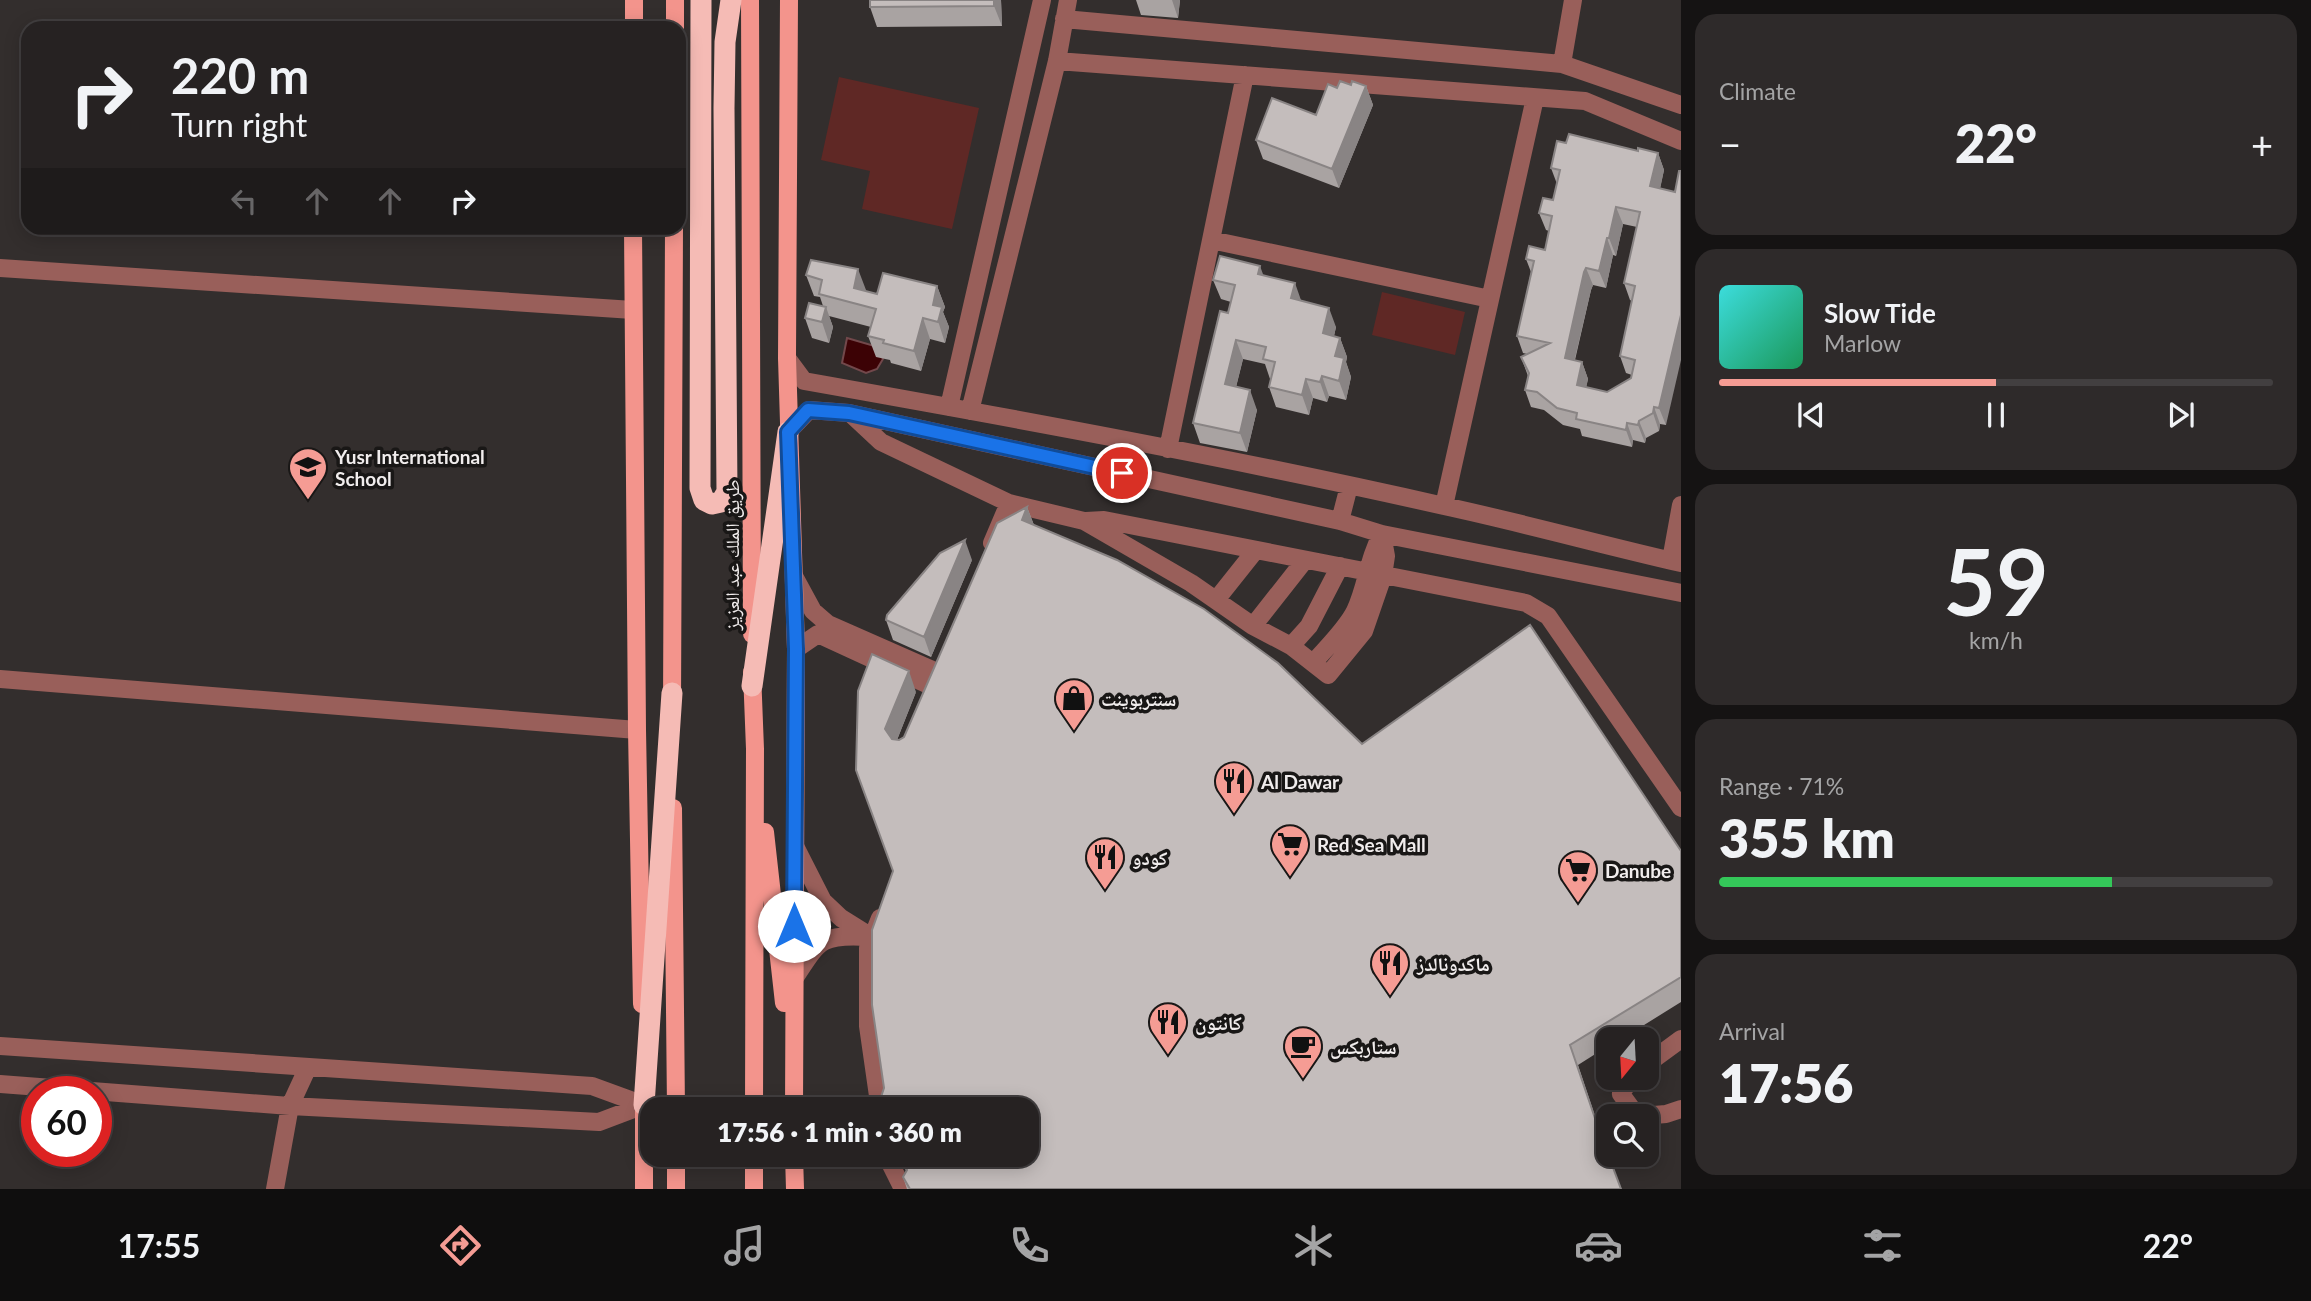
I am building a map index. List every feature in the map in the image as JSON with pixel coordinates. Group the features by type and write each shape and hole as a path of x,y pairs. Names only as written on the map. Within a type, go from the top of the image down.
{"highway":[{"path":"701,0 700,488 704,499 712,504 721,502 727,492 724,108 726,42 731,0"},
{"path":"752,687 788,432"},
{"path":"645,1097 672,694"}],"main road":[{"path":"634,0 634,21"},
{"path":"675,21 676,0"},
{"name":"طريق الملك عبد العزيز","path":"750,0 752,687 755,749 754,1097"},
{"path":"789,0 787,358 796,649 794,1097"},
{"path":"633,235 637,730 644,1097"},
{"path":"674,235 672,694 676,1097"},
{"path":"755,749 793,1083"},
{"path":"644,1167 644,1189"},
{"path":"676,1167 676,1189"},
{"path":"754,1167 754,1189"},
{"path":"794,1167 795,1189"}],"street":[{"path":"949,407 1042,0"},
{"path":"970,411 1057,61 1068,0"},
{"path":"1562,64 1573,0"},
{"path":"1064,19 1562,64 1681,106"},
{"path":"1057,61 1585,101 1681,141"},
{"path":"1168,449 1245,75"},
{"path":"1444,506 1535,97"},
{"path":"1211,240 1490,299"},
{"path":"0,268 633,310"},
{"path":"787,358 804,382 970,411 1349,486 1676,562 1681,505"},
{"path":"788,432 808,410 849,413 1340,521 1382,534 1681,593"},
{"path":"849,413 881,442 1009,503 1084,521 1104,520 1526,603 1548,616 1681,808"},
{"path":"1340,521 1349,486"},
{"path":"983,563 1009,503"},
{"path":"1084,521 1314,662 1354,613 1376,575 1372,550 1382,534"},
{"path":"1216,600 1255,551"},
{"path":"1254,625 1305,560"},
{"path":"1291,646 1309,626 1340,566"},
{"path":"794,576 813,611 828,624 931,685"},
{"path":"796,649 818,634 931,685"},
{"path":"931,685 944,654"},
{"path":"0,679 637,730"},
{"path":"795,846 823,901 841,918 873,938"},
{"path":"878,1097 868,1026 868,948 885,903"},
{"path":"794,979 818,944 842,935 873,938"},
{"path":"1659,1055 1681,1039"},
{"path":"0,1046 592,1086 640,1104"},
{"path":"275,1189 289,1106 307,1067"},
{"path":"0,1084 289,1106 599,1122 640,1107"},
{"path":"1659,1115 1681,1109"},
{"path":"892,1167 903,1189"}],"shaded area":[{"path":"839,77 979,108 952,229 862,209 870,171 821,160"},
{"path":"1382,292 1465,312 1455,355 1372,335"},
{"path":"847,338 878,347 883,359 877,369 866,373 842,363"}],"building":[{"path":"870,0 994,0 994,6 870,7"},
{"path":"1340,81 1351,85 1352,81 1366,86 1332,169 1256,140 1272,98 1316,115 1328,84 1337,88"},
{"path":"1569,134 1638,151 1638,148 1658,153 1650,186 1675,192 1681,171 1681,315 1659,408 1654,407 1653,413 1639,421 1638,425 1627,423 1626,430 1576,419 1577,413 1557,408 1537,392 1525,390 1529,373 1521,357 1550,343 1517,336 1534,261 1526,259 1529,246 1545,250 1552,216 1539,213 1543,198 1553,200 1560,170 1551,168 1557,141 1566,143","holes":["1616,207 1640,212 1624,283 1635,286 1620,356 1635,360 1631,378 1607,392 1577,385 1582,362 1565,358 1584,272 1586,268 1599,271"]},
{"path":"1220,256 1260,266 1258,274 1295,283 1291,298 1329,308 1323,333 1340,338 1335,356 1344,358 1339,381 1322,376 1320,382 1306,379 1302,395 1269,387 1275,362 1263,359 1266,347 1236,340 1225,384 1250,390 1240,433 1193,423 1220,311 1228,313 1235,285 1213,280"},
{"path":"811,260 858,269 854,288 877,294 883,273 937,286 933,305 942,307 938,322 923,318 914,351 868,336 876,309 819,294 822,280 806,275"},
{"path":"809,303 826,307 822,322 805,318"},
{"name":"Red Sea Mall","path":"1027,507 1022,520 1117,560 1204,609 1278,663 1362,744 1530,625 1681,851 1681,977 1570,1045 1596,1121 1596,1167 1613,1167 1621,1189 910,1189 903,1177 906,1167 1039,1167 1039,1097 881,1097 884,1088 872,1005 872,930 893,871 856,770 858,691 872,654 909,671 885,729 892,739 899,740 904,737 997,523"},
{"path":"965,540 924,637 886,620 887,615 940,553"}],"place":[{"name":"Yusr International School","path":"308,501"},
{"name":"سنتربوينت","path":"1074,732"},
{"name":"Al Dawar","path":"1234,815"},
{"name":"Red Sea Mall","path":"1290,878"},
{"name":"كودو","path":"1105,891"},
{"name":"Danube","path":"1578,904"},
{"name":"ماكدونالدز","path":"1390,997"},
{"name":"كانتون","path":"1168,1056"},
{"name":"ستاربكس","path":"1303,1080"}],"route":[{"path":"794,926 796,649 788,432 808,410 849,413 1122,473"}]}
